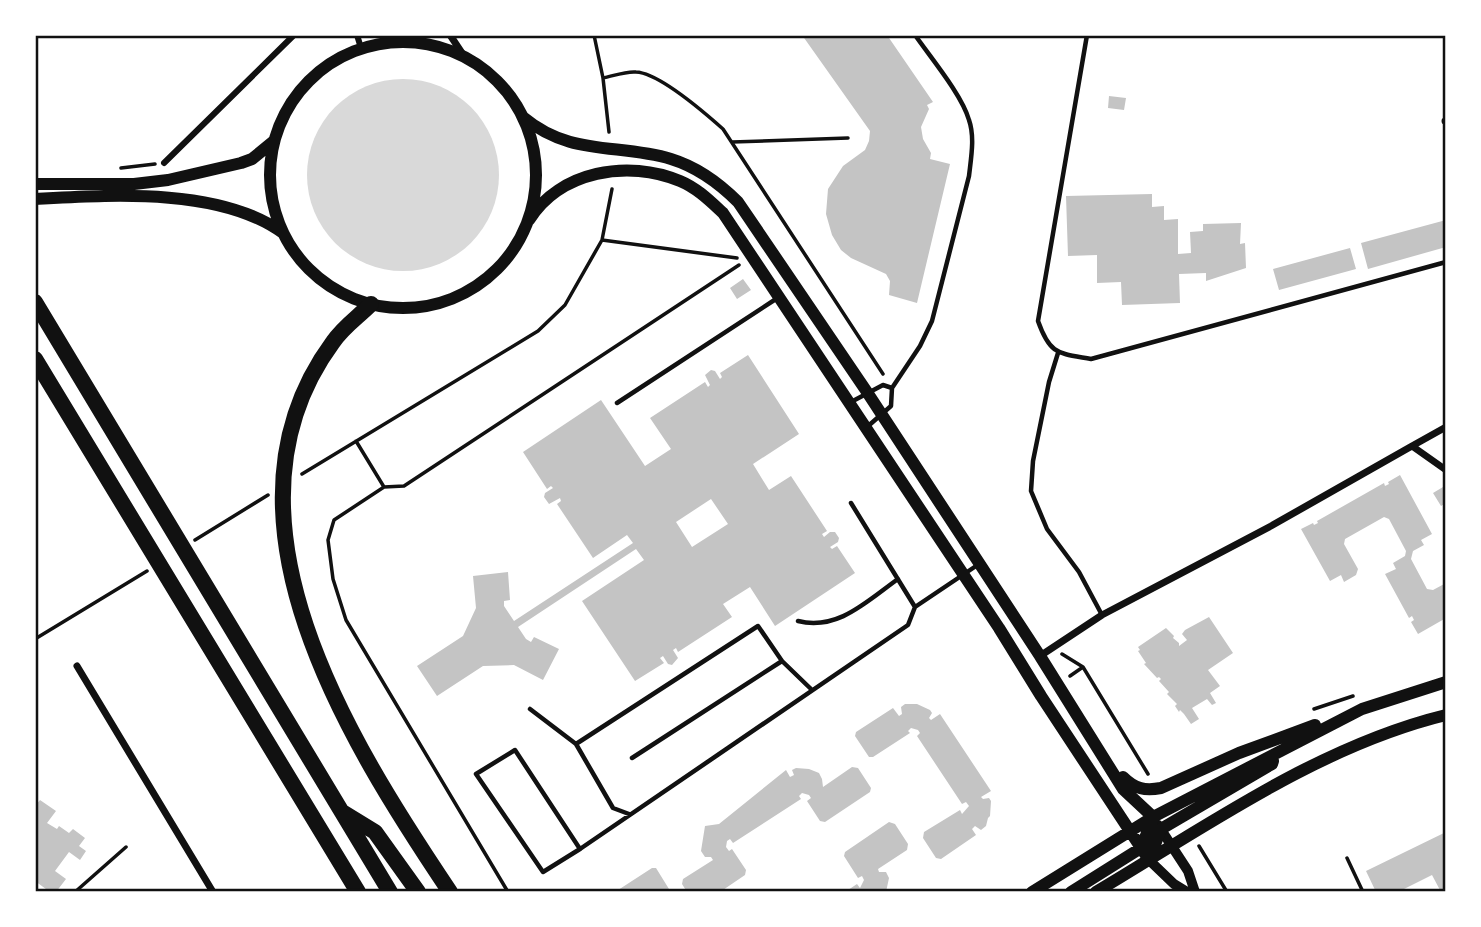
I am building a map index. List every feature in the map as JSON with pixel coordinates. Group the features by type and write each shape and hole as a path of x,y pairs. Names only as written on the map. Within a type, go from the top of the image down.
{"highway":[{"path":"35,302 390,892"},
{"path":"371,304 332,342 310,378 292,425 287,444 283,496 289,563 309,634 337,704 382,788 450,892"},
{"path":"35,359 358,892"},
{"path":"342,812 375,832 418,892"}],"main road":[{"path":"529,220 536,168 533,145 512,97 497,80 464,56 432,44 399,38 359,42 302,88 285,113 274,141 270,171 271,193 283,233 301,261 317,277 342,294 393,308 416,308 445,302 479,285 501,265 515,247 542,201 581,178 618,171 664,176 695,189 723,213 850,402 1149,860"},
{"path":"523,117 546,133 578,145 677,161 700,171 738,202 867,392 1124,789 1153,817"},
{"path":"37,184 134,184 168,180 252,159 274,141"},
{"path":"41,199 127,195 196,202 222,206 257,218 283,233"},
{"path":"1108,762 1137,788 1161,788 1239,753 1446,682"},
{"path":"1032,892 1153,817 1362,709"},
{"path":"1096,892 1276,783 1348,749 1446,715"},
{"path":"1149,860 1161,829 1272,764 1274,754"},
{"path":"1071,892 1141,848 1153,817"}],"street":[{"path":"164,163 294,35"},
{"path":"450,35 464,56"},
{"path":"1040,656 1102,615 1271,526 1446,427"},
{"path":"1412,446 1446,470"},
{"path":"77,666 213,892"},
{"path":"1153,817 1188,871 1195,892"},
{"path":"1149,860 1174,884 1187,892"}],"lane":[{"path":"866,428 891,407 892,388 920,346 932,321 969,176 972,153 969,118 915,35"},
{"path":"1087,35 1038,321 1046,342 1058,353 1091,359 1446,262"},
{"path":"617,403 779,297"},
{"path":"1058,353 1049,382 1033,461 1031,491 1047,529 1079,572 1102,615"},
{"path":"850,402 883,385 892,388"},
{"path":"851,503 915,607"},
{"path":"580,849 515,750 476,774 543,872 580,849 908,625 915,607 979,564"},
{"path":"798,621 813,625 838,620 898,579"},
{"path":"576,744 758,626 782,661 811,690"},
{"path":"632,758 782,661"},
{"path":"530,709 576,744 613,808 629,814"}],"path":[{"path":"594,35 603,78 609,132"},
{"path":"603,78 635,72 649,75 695,104 723,128 884,376"},
{"path":"732,142 848,138"},
{"path":"294,478 538,331 565,305 602,240 612,189"},
{"path":"602,240 737,258 746,270"},
{"path":"508,892 346,620 332,579 328,540 334,520 384,486 404,486 741,264"},
{"path":"354,441 384,486"},
{"path":"188,545 271,493"},
{"path":"35,639 152,567"},
{"path":"1054,647 1083,667 1147,773"},
{"path":"1199,845 1227,892"},
{"path":"75,892 126,847"},
{"path":"1347,858 1363,892"}],"shaded area":[{"path":"403,79 422,80 440,86 471,107 492,138 498,156 498,194 492,212 471,243 440,264 422,270 403,271 384,270 366,264 335,243 314,212 308,194 307,175 308,156 314,138 335,107 366,86 384,80"}],"building":[{"path":"802,35 887,35 933,102 927,105 929,109 921,127 923,139 931,153 930,159 950,164 917,303 889,295 890,281 886,274 851,258 841,250 832,235 826,214 828,189 843,166 865,150 870,131"},
{"path":"1109,96 1126,98 1124,110 1108,108"},
{"path":"1152,194 1152,207 1164,206 1164,220 1178,219 1178,254 1191,253 1190,232 1203,231 1203,224 1241,223 1240,244 1245,243 1246,268 1206,281 1206,273 1179,274 1180,303 1122,305 1121,282 1097,283 1097,255 1068,256 1066,196"},
{"path":"1446,220 1446,247 1368,269 1361,243"},
{"path":"1350,248 1356,269 1279,290 1273,269"},
{"path":"743,279 751,290 737,299 730,288"},
{"path":"748,355 799,434 753,464 769,490 791,476 827,531 822,534 824,537 835,532 839,538 838,542 830,547 832,549 837,546 855,573 775,626 750,587 723,604 732,617 678,652 676,648 673,650 678,658 672,665 668,664 663,656 660,658 664,663 635,681 582,601 644,560 636,549 518,627 531,642 534,637 559,649 543,680 514,665 483,666 437,696 417,666 463,636 476,608 473,576 508,572 510,600 504,601 504,606 514,621 633,543 627,535 593,558 557,504 561,501 560,498 549,504 544,497 545,493 553,488 551,486 547,489 523,452 601,400 645,466 671,449 650,418 705,382 708,387 710,385 705,375 711,370 715,371 720,379 720,373","holes":["711,499 728,524 692,547 676,522"]},
{"path":"1400,475 1432,534 1421,540 1424,545 1413,551 1411,559 1427,589 1433,590 1446,583 1446,618 1418,634 1411,622 1414,620 1412,616 1409,618 1385,574 1396,569 1393,563 1405,556 1406,551 1389,519 1384,517 1345,539 1344,544 1358,569 1356,575 1344,582 1341,575 1330,581 1301,529 1318,523 1317,521 1384,483 1385,486 1389,484 1388,482"},
{"path":"1443,487 1446,503 1441,506 1433,493"},
{"path":"1209,617 1233,653 1208,670 1220,686 1210,693 1216,703 1212,705 1207,699 1192,708 1199,719 1191,724 1167,694 1169,692 1159,681 1161,679 1144,664 1146,663 1138,647 1166,628 1179,646 1187,640 1182,634 1185,630"},
{"path":"905,704 917,704 930,710 931,720 940,714 991,791 981,797 991,801 986,826 981,830 975,826 972,829 976,835 941,859 936,858 923,838 924,832 960,810 962,814 969,806 966,802 962,804 917,736 920,733 918,730 911,728 908,731 910,733 873,757 869,757 855,736 856,732 893,708 899,716 902,714 901,707"},
{"path":"852,767 858,768 871,788 870,792 825,822 820,821 807,801 811,798 809,795 802,793 799,796 801,799 733,843 730,839 727,841 726,847 729,851 732,849 746,870 745,875 720,892 687,892 682,884 683,879 713,860 711,857 705,857 701,851 705,826 719,824 786,770 790,777 794,775 792,770 796,768 819,773 823,787"},
{"path":"40,800 56,811 47,823 57,829 59,826 69,833 73,829 85,838 79,846 86,851 80,860 69,852 55,871 66,879 56,892 50,892 35,881 35,806"},
{"path":"889,822 895,824 908,844 907,850 878,869 879,872 886,872 889,878 886,892 845,892 857,884 860,888 864,880 862,876 858,878 844,856 845,852"},
{"path":"1446,832 1446,892 1441,892 1432,875 1398,892 1376,892 1366,871"},
{"path":"656,868 669,889 668,892 615,892"}]}
